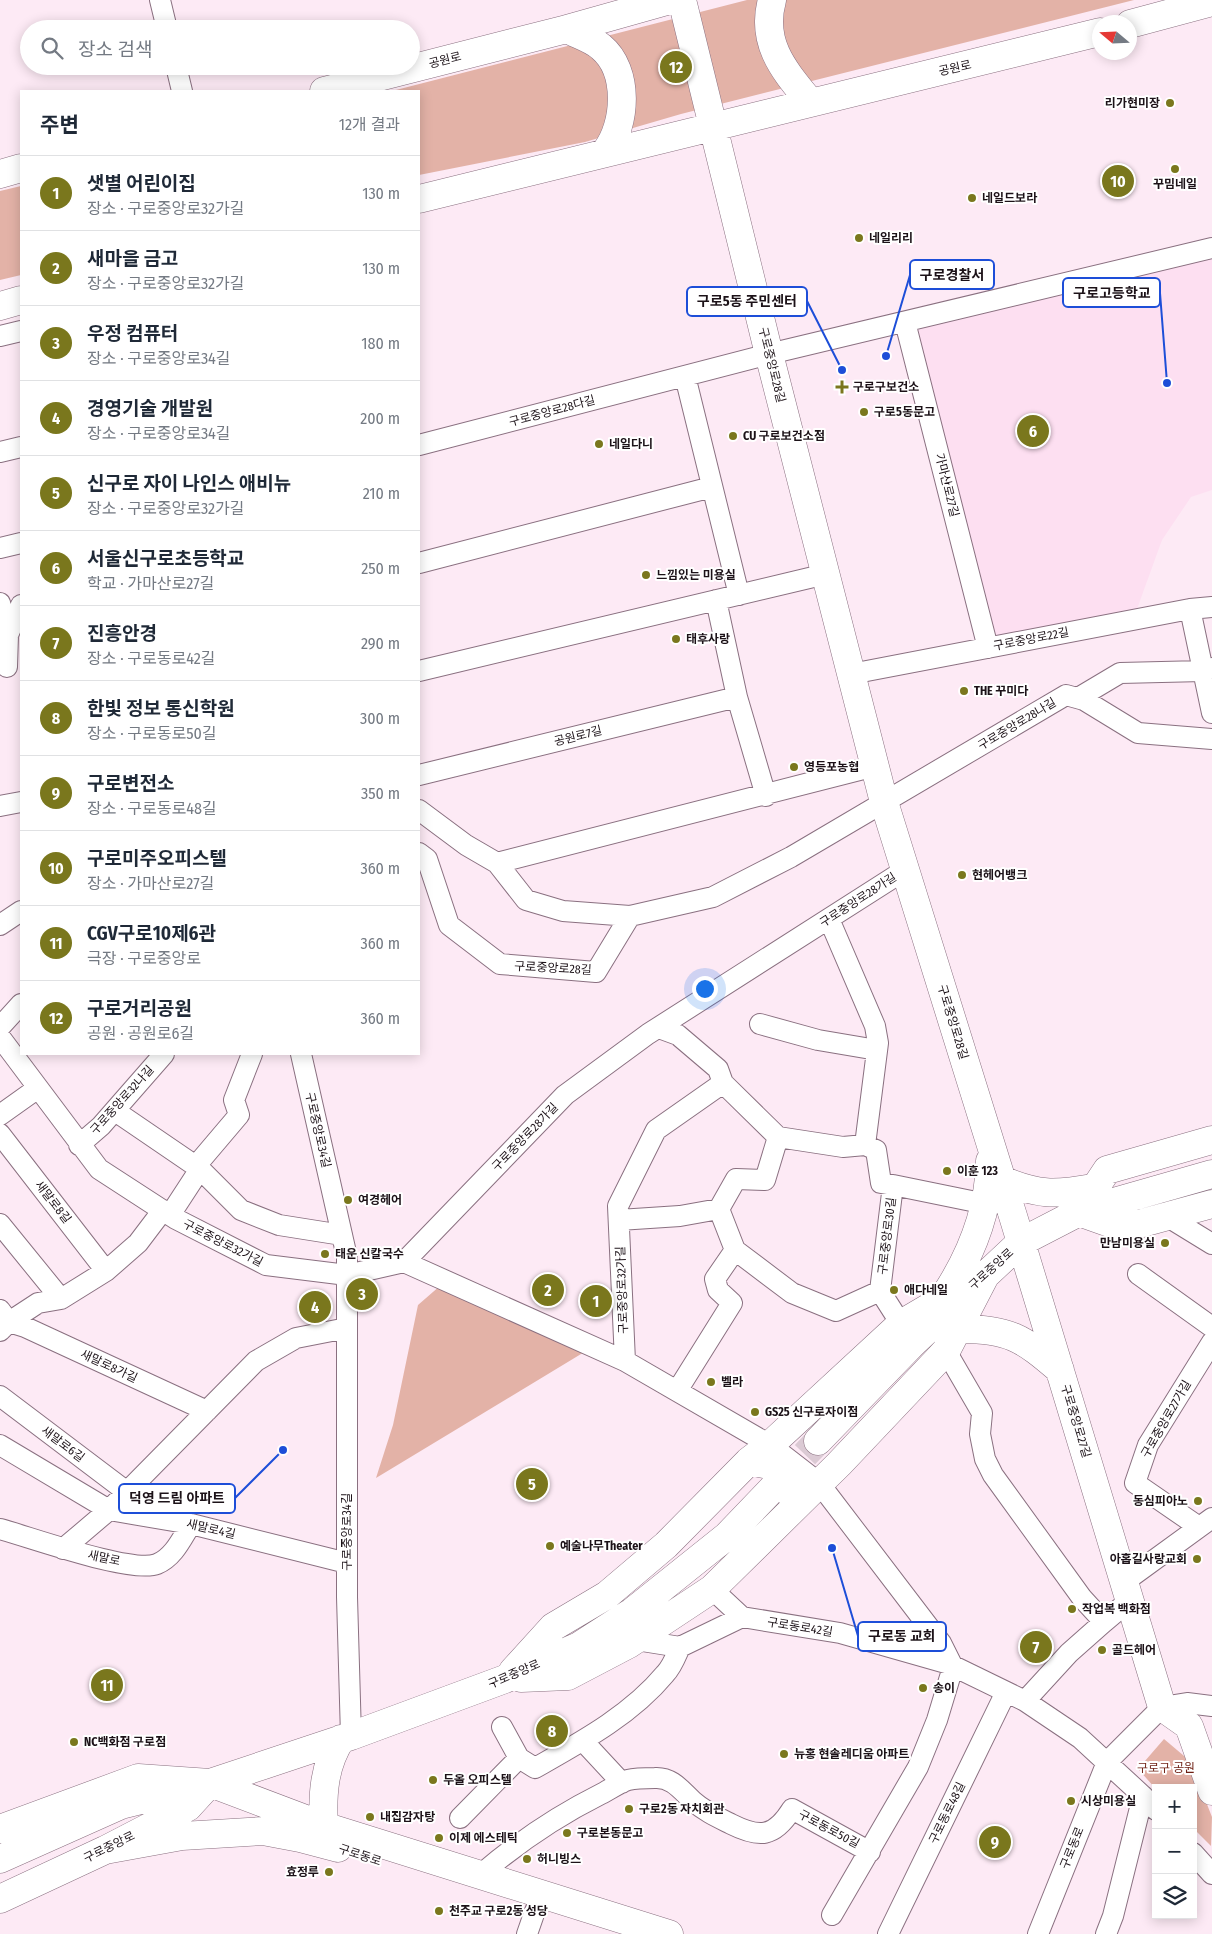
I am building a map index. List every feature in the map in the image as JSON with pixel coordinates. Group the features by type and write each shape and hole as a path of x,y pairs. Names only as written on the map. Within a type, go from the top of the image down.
{"street":[{"path":"160,0 165,20"},
{"name":"공원로","path":"420,67 567,29 670,0"},
{"name":"구로중앙로28길","path":"682,0 769,354 884,802 1021,1242"},
{"path":"772,0 770,27 776,56 781,67 810,102"},
{"path":"1137,22 1212,2"},
{"path":"567,29 602,48 612,62 618,79 623,100 622,116 619,130 606,152"},
{"name":"공원로","path":"420,199 1092,34"},
{"path":"178,75 182,90"},
{"name":"공원로","path":"328,90 387,75"},
{"path":"0,174 20,168"},
{"path":"769,354 1212,248"},
{"path":"0,306 20,300"},
{"name":"가마산로27길","path":"906,322 988,648"},
{"path":"0,336 20,331"},
{"name":"구로중앙로28다길","path":"420,445 769,354"},
{"path":"684,376 739,595"},
{"path":"0,452 20,447"},
{"path":"420,563 712,487"},
{"path":"0,548 20,543"},
{"path":"420,671 826,574"},
{"path":"716,600 737,697 766,796"},
{"path":"0,603 8,635 9,667"},
{"path":"8,635 20,607"},
{"name":"구로중앙로22길","path":"851,674 1190,609 1212,607"},
{"path":"1190,609 1208,670 1212,713"},
{"path":"1208,670 1120,673 1078,698 1138,733 1212,739"},
{"name":"구로중앙로28나길","path":"884,802 1066,695 1078,698"},
{"name":"공원로7길","path":"420,776 737,697"},
{"path":"498,863 766,796 875,766"},
{"path":"0,806 20,802"},
{"path":"420,811 466,845 498,863 526,900 563,911 630,916 713,898 791,857 884,802"},
{"name":"구로중앙로28길","path":"420,854 427,859 449,925 500,964 596,972 630,916"},
{"name":"구로중앙로28가길","path":"404,1262 565,1095 658,1028 905,870"},
{"path":"0,925 20,912"},
{"path":"658,1028 678,1035 718,1069 723,1083 778,1137 843,1148 865,1146 877,1050 875,1026 829,919"},
{"path":"0,1027 20,1005"},
{"path":"760,1024 818,1040 877,1050"},
{"name":"구로중앙로32가길","path":"0,1036 79,1145 99,1169 166,1212 266,1265 347,1275 404,1262"},
{"name":"구로중앙로32나길","path":"79,1145 102,1126 163,1055"},
{"path":"166,1212 200,1170 200,1161 239,1115 234,1100 252,1055"},
{"name":"구로중앙로34길","path":"301,1055 348,1256 346,1737"},
{"name":"구로중앙로32가길","path":"625,1361 618,1206 656,1130 723,1083"},
{"path":"0,1115 38,1088"},
{"path":"115,1110 200,1170 241,1210 279,1225 342,1235"},
{"name":"새말로8길","path":"0,1134 106,1271"},
{"path":"719,1210 736,1179 765,1180 778,1137"},
{"path":"1212,1140 1106,1170 1079,1212 1124,1228 1212,1204"},
{"name":"구로중앙로30길","path":"865,1146 876,1150 880,1183 893,1185 880,1291 901,1324"},
{"path":"943,1298 961,1271 975,1242 986,1204 990,1179 991,1147"},
{"name":"구로중앙로","path":"818,1441 913,1343 1021,1242 1079,1212 1212,1174"},
{"path":"1002,1180 1028,1191 1059,1194 1093,1188"},
{"path":"893,1185 986,1204"},
{"path":"619,1220 680,1216 719,1210"},
{"path":"677,1391 732,1303 718,1290 715,1279 735,1250 719,1210"},
{"name":"새말로8가길","path":"3,1321 38,1303 61,1300 106,1271 138,1243 166,1212"},
{"path":"1168,1217 1212,1244"},
{"path":"0,1224 61,1300"},
{"name":"구로중앙로27길","path":"1021,1242 1162,1707"},
{"name":"구로중앙로30길","path":"735,1250 792,1293 836,1311 880,1291"},
{"path":"404,1262 625,1361 677,1391 779,1467 796,1486 789,1513"},
{"path":"505,1679 553,1627 607,1595 666,1545 760,1453 901,1324 986,1274"},
{"path":"505,1679 568,1676 636,1640 712,1589 839,1464 952,1340 986,1274"},
{"path":"1138,1274 1212,1327"},
{"name":"새말로8가길","path":"3,1321 207,1411"},
{"path":"63,1549 109,1510 256,1361 296,1338 347,1328"},
{"path":"952,1340 979,1328 1006,1332 1025,1342 1060,1370"},
{"path":"952,1340 982,1413 980,1434 985,1459 993,1475 1082,1598 1104,1622"},
{"name":"구로중앙로27가길","path":"1127,1591 1205,1522 1135,1483 1148,1445 1212,1342"},
{"name":"새말로6길","path":"0,1396 127,1492"},
{"path":"801,1416 796,1429 800,1445 814,1458 839,1464"},
{"name":"새말로4길","path":"0,1444 109,1510 191,1524 347,1563"},
{"path":"760,1453 819,1484 940,1643 953,1667 937,1720 918,1767 870,1852"},
{"name":"구로중앙로","path":"0,1860 121,1806 210,1783 346,1737 505,1679 579,1646 632,1612 727,1536 774,1487"},
{"name":"새말로","path":"0,1529 63,1549 135,1564 156,1565 170,1556 191,1524"},
{"path":"636,1640 680,1647 742,1617 712,1589"},
{"path":"1024,1701 1069,1653 1104,1622 1127,1591"},
{"name":"구로동로42길","path":"742,1617 840,1633 953,1667 1024,1701 1080,1738 1149,1803"},
{"path":"502,1727 519,1758 535,1768 584,1741 643,1698 667,1673 680,1647"},
{"name":"구로동로48길","path":"888,1934 1006,1692"},
{"path":"1107,1762 1162,1707 1187,1703 1212,1706"},
{"path":"1162,1707 1189,1726 1212,1791"},
{"path":"310,1827 328,1766 346,1737"},
{"path":"584,1741 622,1783"},
{"path":"460,1818 519,1758"},
{"name":"구로동로","path":"1038,1934 1107,1762"},
{"path":"0,1829 138,1778 210,1783"},
{"name":"구로동로50길","path":"480,1875 502,1856 578,1805 628,1780 666,1779 678,1786 711,1815 747,1833 758,1835 772,1831 786,1818 792,1809 870,1852 832,1915"},
{"name":"구로중앙로","path":"0,1899 105,1850 188,1807 210,1783"},
{"name":"구로동로","path":"210,1783 531,1922 607,1934"},
{"path":"1123,1934 1110,1925 1149,1803"},
{"name":"구로동로","path":"105,1850 182,1836 310,1827 480,1875 669,1934"},
{"path":"1197,1858 1210,1876"}],"shaded area":[{"path":"1212,248 1212,490 1191,497 1162,540 1133,620 988,648 905,322"}],"green space":[{"path":"747,0 1134,0 681,114 585,142 420,175 420,90 396,90"},
{"path":"20,186 20,275 0,280 0,191"},
{"path":"441,1285 586,1351 376,1478 393,1425 418,1305"},
{"name":"구로구 공원","path":"1164,1739 1190,1761 1212,1817 1211,1846 1197,1832 1197,1784 1152,1785 1138,1769"}],"tunnel":[{"path":"776,1485 818,1441"}],"place":[{"name":"구로거리공원","path":"676,67"},
{"name":"리가현미장","path":"1170,103"},
{"name":"꾸밈네일","path":"1175,169"},
{"name":"구로미주오피스텔","path":"1118,181"},
{"name":"네일드보라","path":"972,198"},
{"name":"네일리리","path":"859,238"},
{"name":"구로경찰서","path":"886,356"},
{"name":"구로5동 주민센터","path":"842,370"},
{"name":"구로고등학교","path":"1167,383"},
{"name":"구로구보건소","path":"842,387"},
{"name":"구로5동문고","path":"864,412"},
{"name":"서울신구로초등학교","path":"1033,431"},
{"name":"CU 구로보건소점","path":"733,436"},
{"name":"네일다니","path":"599,444"},
{"name":"느낌있는 미용실","path":"646,575"},
{"name":"태후사랑","path":"676,639"},
{"name":"THE 꾸미다","path":"964,691"},
{"name":"영등포농협","path":"794,767"},
{"name":"현헤어뱅크","path":"962,875"},
{"name":"이훈 123","path":"947,1171"},
{"name":"여경헤어","path":"348,1200"},
{"name":"만남미용실","path":"1165,1243"},
{"name":"태운 신칼국수","path":"325,1254"},
{"name":"새마을 금고","path":"548,1290"},
{"name":"애다네일","path":"894,1290"},
{"name":"우정 컴퓨터","path":"362,1294"},
{"name":"샛별 어린이집","path":"596,1301"},
{"name":"경영기술 개발원","path":"315,1307"},
{"name":"벨라","path":"711,1382"},
{"name":"GS25 신구로자이점","path":"755,1412"},
{"name":"덕영 드림 아파트","path":"283,1450"},
{"name":"신구로 자이 나인스 애비뉴","path":"532,1484"},
{"name":"동심피아노","path":"1198,1501"},
{"name":"예술나무Theater","path":"550,1546"},
{"name":"구로동 교회","path":"832,1548"},
{"name":"아홉길사랑교회","path":"1197,1559"},
{"name":"작업복 백화점","path":"1072,1609"},
{"name":"진흥안경","path":"1036,1647"},
{"name":"골드헤어","path":"1102,1650"},
{"name":"CGV구로10제6관","path":"107,1685"},
{"name":"송이","path":"923,1688"},
{"name":"한빛 정보 통신학원","path":"552,1731"},
{"name":"NC백화점 구로점","path":"74,1742"},
{"name":"뉴홍 현솔레디움 아파트","path":"784,1754"},
{"name":"두올 오피스텔","path":"433,1780"},
{"name":"시상미용실","path":"1071,1801"},
{"name":"구로2동 자치회관","path":"629,1809"},
{"name":"내집감자탕","path":"370,1817"},
{"name":"구로본동문고","path":"567,1833"},
{"name":"이제 에스테틱","path":"439,1838"},
{"name":"구로변전소","path":"995,1842"},
{"name":"허니빙스","path":"527,1859"},
{"name":"효정루","path":"329,1872"},
{"name":"천주교 구로2동 성당","path":"439,1911"}]}
